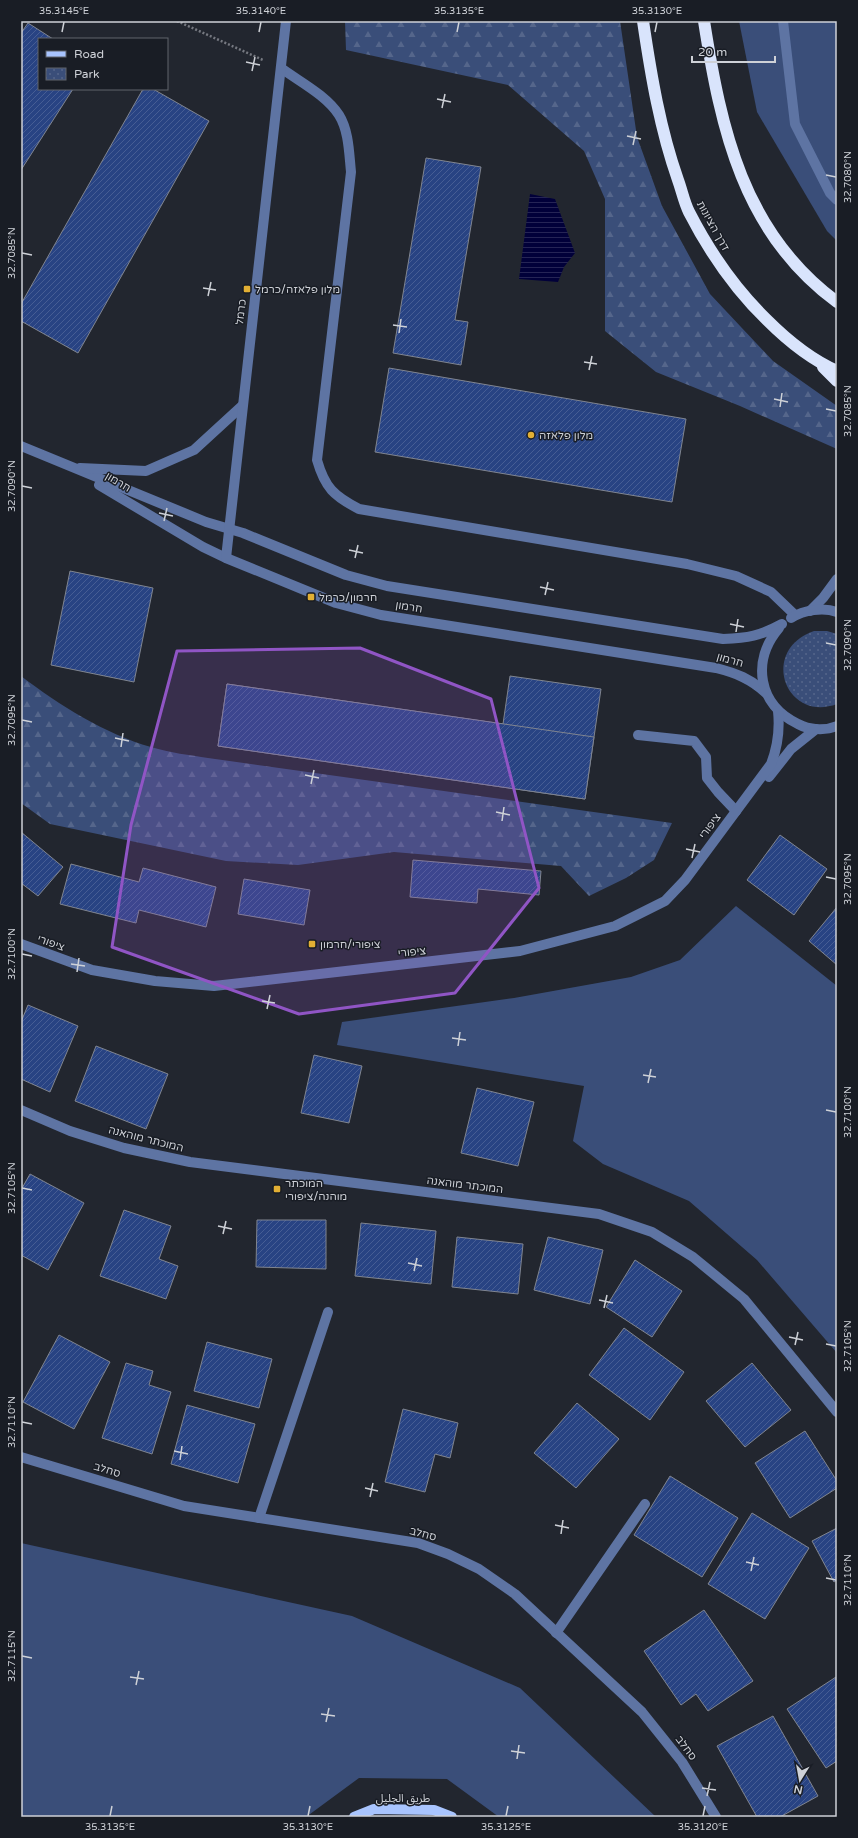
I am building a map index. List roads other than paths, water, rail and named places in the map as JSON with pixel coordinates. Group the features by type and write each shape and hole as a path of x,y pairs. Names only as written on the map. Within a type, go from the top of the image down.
{"highway":[{"name":"דרך הציונות","path":"642,21 653,87 668,148 688,211 715,258 749,302 786,339 818,362 837,371"},
{"path":"704,21 712,76 728,139 744,185 766,225 795,262 837,302"},
{"path":"818,362 837,381"}],"main road":[{"name":"طريق الجليل","path":"354,1817 374,1809 434,1810 452,1817"}],"street":[{"name":"כרמל","path":"226,558 228,529 286,21"},
{"path":"783,21 795,124 830,193 837,200"},
{"path":"281,68 324,100 339,115 348,142 351,172 317,460 322,478 339,498 359,509 687,564 736,576 770,592 795,615"},
{"path":"72,468 146,471 194,450 242,406"},
{"name":"חרמון","path":"21,446 206,522 244,533 346,575 387,586 723,639 745,638 763,634 782,624"},
{"name":"חרמון","path":"72,468 203,547 226,558 336,603 381,615 716,668 740,674 757,684 766,693"},
{"path":"810,611 823,598 837,579"},
{"path":"836,728 816,729 802,726 789,720 778,711 766,693 762,675 763,656 770,638 782,624 795,615 810,611 830,610 837,612"},
{"name":"ציפורי","path":"21,944 92,970 155,981 214,986 520,951 615,926 665,901 685,880 771,764 777,748 779,726 778,711"},
{"name":"ציפורי","path":"736,811 764,782 791,749 816,729"},
{"path":"638,735 694,741 706,757 707,778 736,811"},
{"name":"המוכתר מוהאנה","path":"21,1110 70,1131 111,1144 190,1162 599,1214 652,1232 693,1257 744,1299 837,1412"},
{"path":"259,1518 328,1312"},
{"name":"סחלב","path":"21,1457 184,1506 418,1543 448,1554 479,1569 515,1594 642,1712 682,1762 716,1817"},
{"path":"556,1633 645,1504"}],"place":[{"name":"מלון פלאזה/כרמל","path":"247,289"},
{"name":"מלון פלאזה","path":"531,435"},
{"name":"חרמון/כרמל","path":"311,597"},
{"name":"ציפורי/חרמון","path":"312,944"},
{"name":"המוכתר מוהנה/ציפורי","path":"277,1189"}]}
